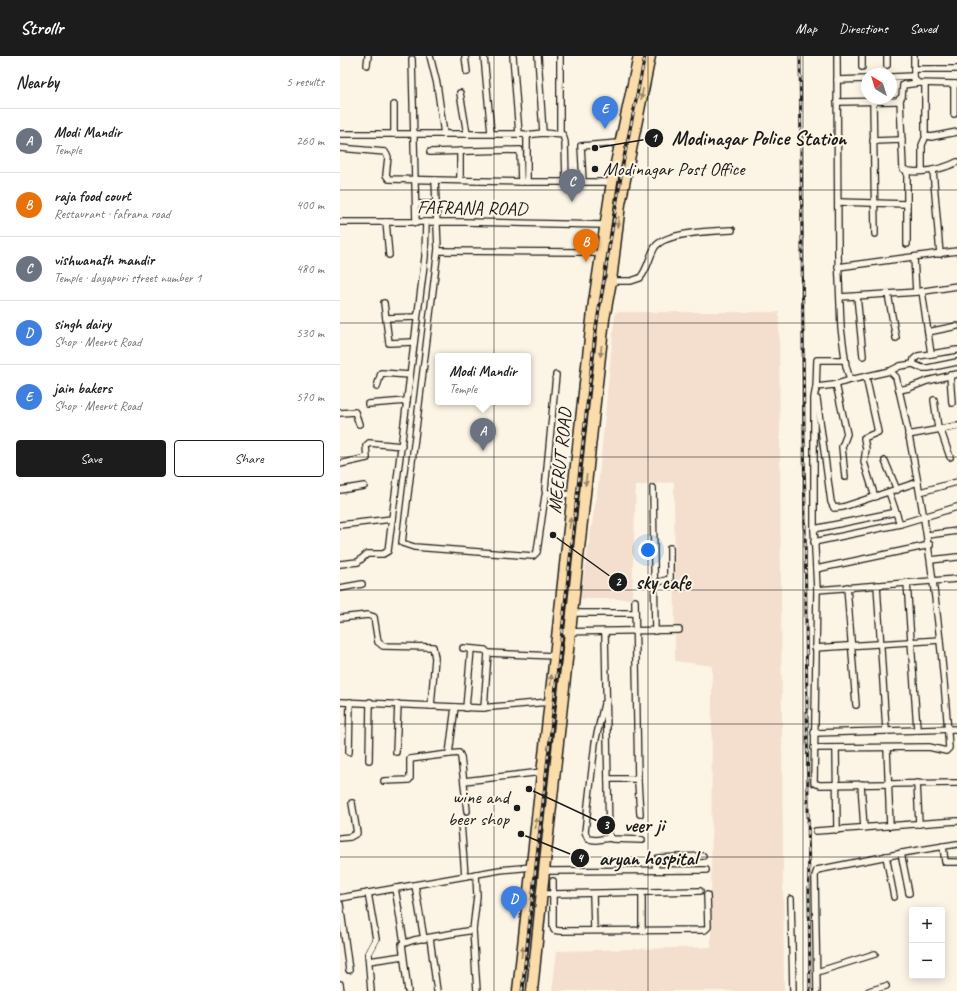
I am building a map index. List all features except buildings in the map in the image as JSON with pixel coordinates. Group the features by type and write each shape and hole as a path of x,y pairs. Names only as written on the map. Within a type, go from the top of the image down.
{"highway":[{"name":"MEERUT ROAD","path":"518,991 556,632 574,495 593,312 604,225 619,143 639,56"},
{"name":"MEERUT ROAD","path":"532,991 605,313 611,281 620,204 650,56"},
{"path":"593,312 605,313"}],"street":[{"path":"367,65 368,56"},
{"path":"430,56 438,84 444,134"},
{"path":"465,56 467,72"},
{"path":"484,56 491,133"},
{"path":"513,56 519,134"},
{"path":"538,56 543,133"},
{"path":"560,56 560,134"},
{"path":"837,56 838,267 842,344 850,380"},
{"path":"862,56 862,67"},
{"path":"887,56 887,65"},
{"path":"914,56 914,79 918,83"},
{"path":"412,59 416,222"},
{"path":"914,69 957,69"},
{"path":"897,77 914,76"},
{"path":"837,80 861,78"},
{"path":"954,114 956,84 918,83 903,85 900,100 903,169 907,171 933,170 957,162"},
{"path":"925,84 924,132 926,136"},
{"path":"460,93 467,134"},
{"path":"837,102 861,101"},
{"path":"873,104 875,234"},
{"path":"394,105 394,134"},
{"path":"922,171 923,138 926,136 957,132"},
{"path":"340,134 560,134 565,138 566,182"},
{"path":"524,182 526,135"},
{"path":"873,141 902,140"},
{"path":"583,182 581,146 619,143"},
{"path":"340,148 385,152 388,157 387,178 415,181 460,180 612,182"},
{"path":"430,152 520,150 524,182"},
{"path":"460,151 460,180"},
{"path":"933,170 940,254"},
{"path":"907,171 907,244"},
{"path":"435,180 438,251 402,543 414,547 533,556 538,552 543,502 546,494 545,488 556,375"},
{"path":"838,202 907,204"},
{"path":"416,204 437,204"},
{"name":"FAFRANA ROAD","path":"340,222 604,225"},
{"path":"386,222 389,255"},
{"path":"340,564 361,560 367,554 386,553 389,545 425,257 426,222"},
{"path":"597,281 631,281 640,278 655,247 664,240 696,233 732,230"},
{"path":"438,251 584,252 601,254"},
{"path":"838,267 914,258 957,251"},
{"path":"914,258 931,354"},
{"path":"840,297 919,292 957,287"},
{"path":"888,294 896,338"},
{"path":"857,296 863,356"},
{"path":"384,303 389,343 414,342"},
{"path":"386,318 417,317"},
{"path":"928,332 957,326"},
{"path":"913,364 915,358 957,350"},
{"path":"845,360 817,360 814,398 814,542 817,590 814,733 815,784 957,783"},
{"path":"816,387 866,377 890,371 900,366 913,364 922,368 957,362"},
{"path":"814,748 929,747 948,750 947,694 930,545 899,390 896,377 890,371"},
{"path":"377,387 380,373 410,375"},
{"path":"899,390 927,381 957,374"},
{"path":"950,376 952,403"},
{"path":"866,377 878,429 877,433 864,438 866,449 863,458 875,497"},
{"path":"836,384 847,434 842,447 845,478"},
{"path":"816,387 832,505 837,509 918,482"},
{"path":"934,400 939,428 950,457"},
{"path":"368,404 407,401"},
{"path":"340,413 355,412 359,424"},
{"path":"908,435 939,428 957,426"},
{"path":"340,464 367,458 366,446 369,443 402,446"},
{"path":"885,460 897,490"},
{"path":"920,492 957,482"},
{"path":"340,490 364,486"},
{"path":"653,488 655,631"},
{"path":"889,492 900,524"},
{"path":"546,494 574,495"},
{"path":"814,542 900,524 957,507"},
{"path":"814,529 896,512"},
{"path":"340,525 392,520"},
{"path":"928,535 957,531"},
{"path":"816,569 930,545"},
{"path":"655,583 670,579 670,548"},
{"path":"932,560 957,557"},
{"path":"817,590 957,579"},
{"path":"907,582 917,729"},
{"path":"340,588 362,584"},
{"path":"876,585 886,730"},
{"path":"847,587 850,646 856,705"},
{"path":"635,600 638,782 640,814"},
{"path":"572,613 635,613"},
{"path":"340,618 368,615 374,617 378,642 383,646 434,647 435,658 431,706"},
{"path":"556,632 635,632 679,630"},
{"path":"605,632 610,838"},
{"path":"815,648 940,640"},
{"path":"463,648 484,650 488,653 554,656"},
{"path":"466,708 471,649"},
{"path":"484,708 488,653"},
{"path":"606,698 595,743 585,832 588,839 591,840 610,838 612,840 642,840"},
{"path":"340,702 370,702 484,708 549,702"},
{"path":"349,752 350,702"},
{"path":"369,760 370,702"},
{"path":"396,752 398,704"},
{"path":"449,754 455,707"},
{"path":"814,733 957,729"},
{"path":"836,748 838,785 837,830"},
{"path":"887,748 890,826"},
{"path":"384,781 409,780 410,759 449,754 460,755 464,781 466,812"},
{"path":"464,781 542,772"},
{"path":"608,779 634,779 638,782"},
{"path":"917,783 919,824"},
{"path":"861,784 864,828"},
{"path":"340,838 350,837 357,833 352,803"},
{"path":"816,831 957,821"},
{"path":"460,823 465,876"},
{"path":"817,991 816,872 821,869 901,853 957,844"},
{"path":"943,846 945,862 957,862"},
{"path":"901,853 909,893"},
{"path":"656,870 655,862 658,858 703,856"},
{"path":"886,856 894,897"},
{"path":"340,898 476,874 532,868"},
{"path":"544,871 706,870"},
{"path":"476,874 477,896 473,930 477,991"},
{"path":"553,881 552,924 554,930 706,929 707,895"},
{"path":"414,885 427,938 437,991"},
{"path":"396,888 404,942 402,946 408,991"},
{"path":"542,894 700,891"},
{"path":"642,892 642,929"},
{"path":"368,893 376,939 370,950 369,961 371,991"},
{"path":"593,894 594,930"},
{"path":"791,899 794,991"},
{"path":"340,904 349,970"},
{"path":"404,942 473,930"},
{"path":"817,972 875,954"},
{"path":"369,961 403,956"},
{"path":"340,984 341,991"},
{"path":"869,991 886,986"}],"shaded area":[{"path":"615,312 779,312 784,991 552,991 557,951 711,947 712,666 675,661 674,482 636,486 632,599 580,599 598,486"}],"railway":[{"path":"522,991 595,333 624,159 645,56"},
{"path":"800,56 810,991"}],"place":[{"name":"jain bakers","path":"605,129"},
{"name":"Modinagar Police Station","path":"595,148"},
{"name":"Modinagar Post Office","path":"595,169"},
{"name":"vishwanath mandir","path":"572,202"},
{"name":"raja food court","path":"586,262"},
{"name":"Modi Mandir","path":"483,451"},
{"name":"sky cafe","path":"553,535"},
{"name":"veer ji","path":"529,789"},
{"name":"wine and beer shop","path":"517,808"},
{"name":"aryan hospital","path":"521,834"},
{"name":"singh dairy","path":"514,919"}]}
